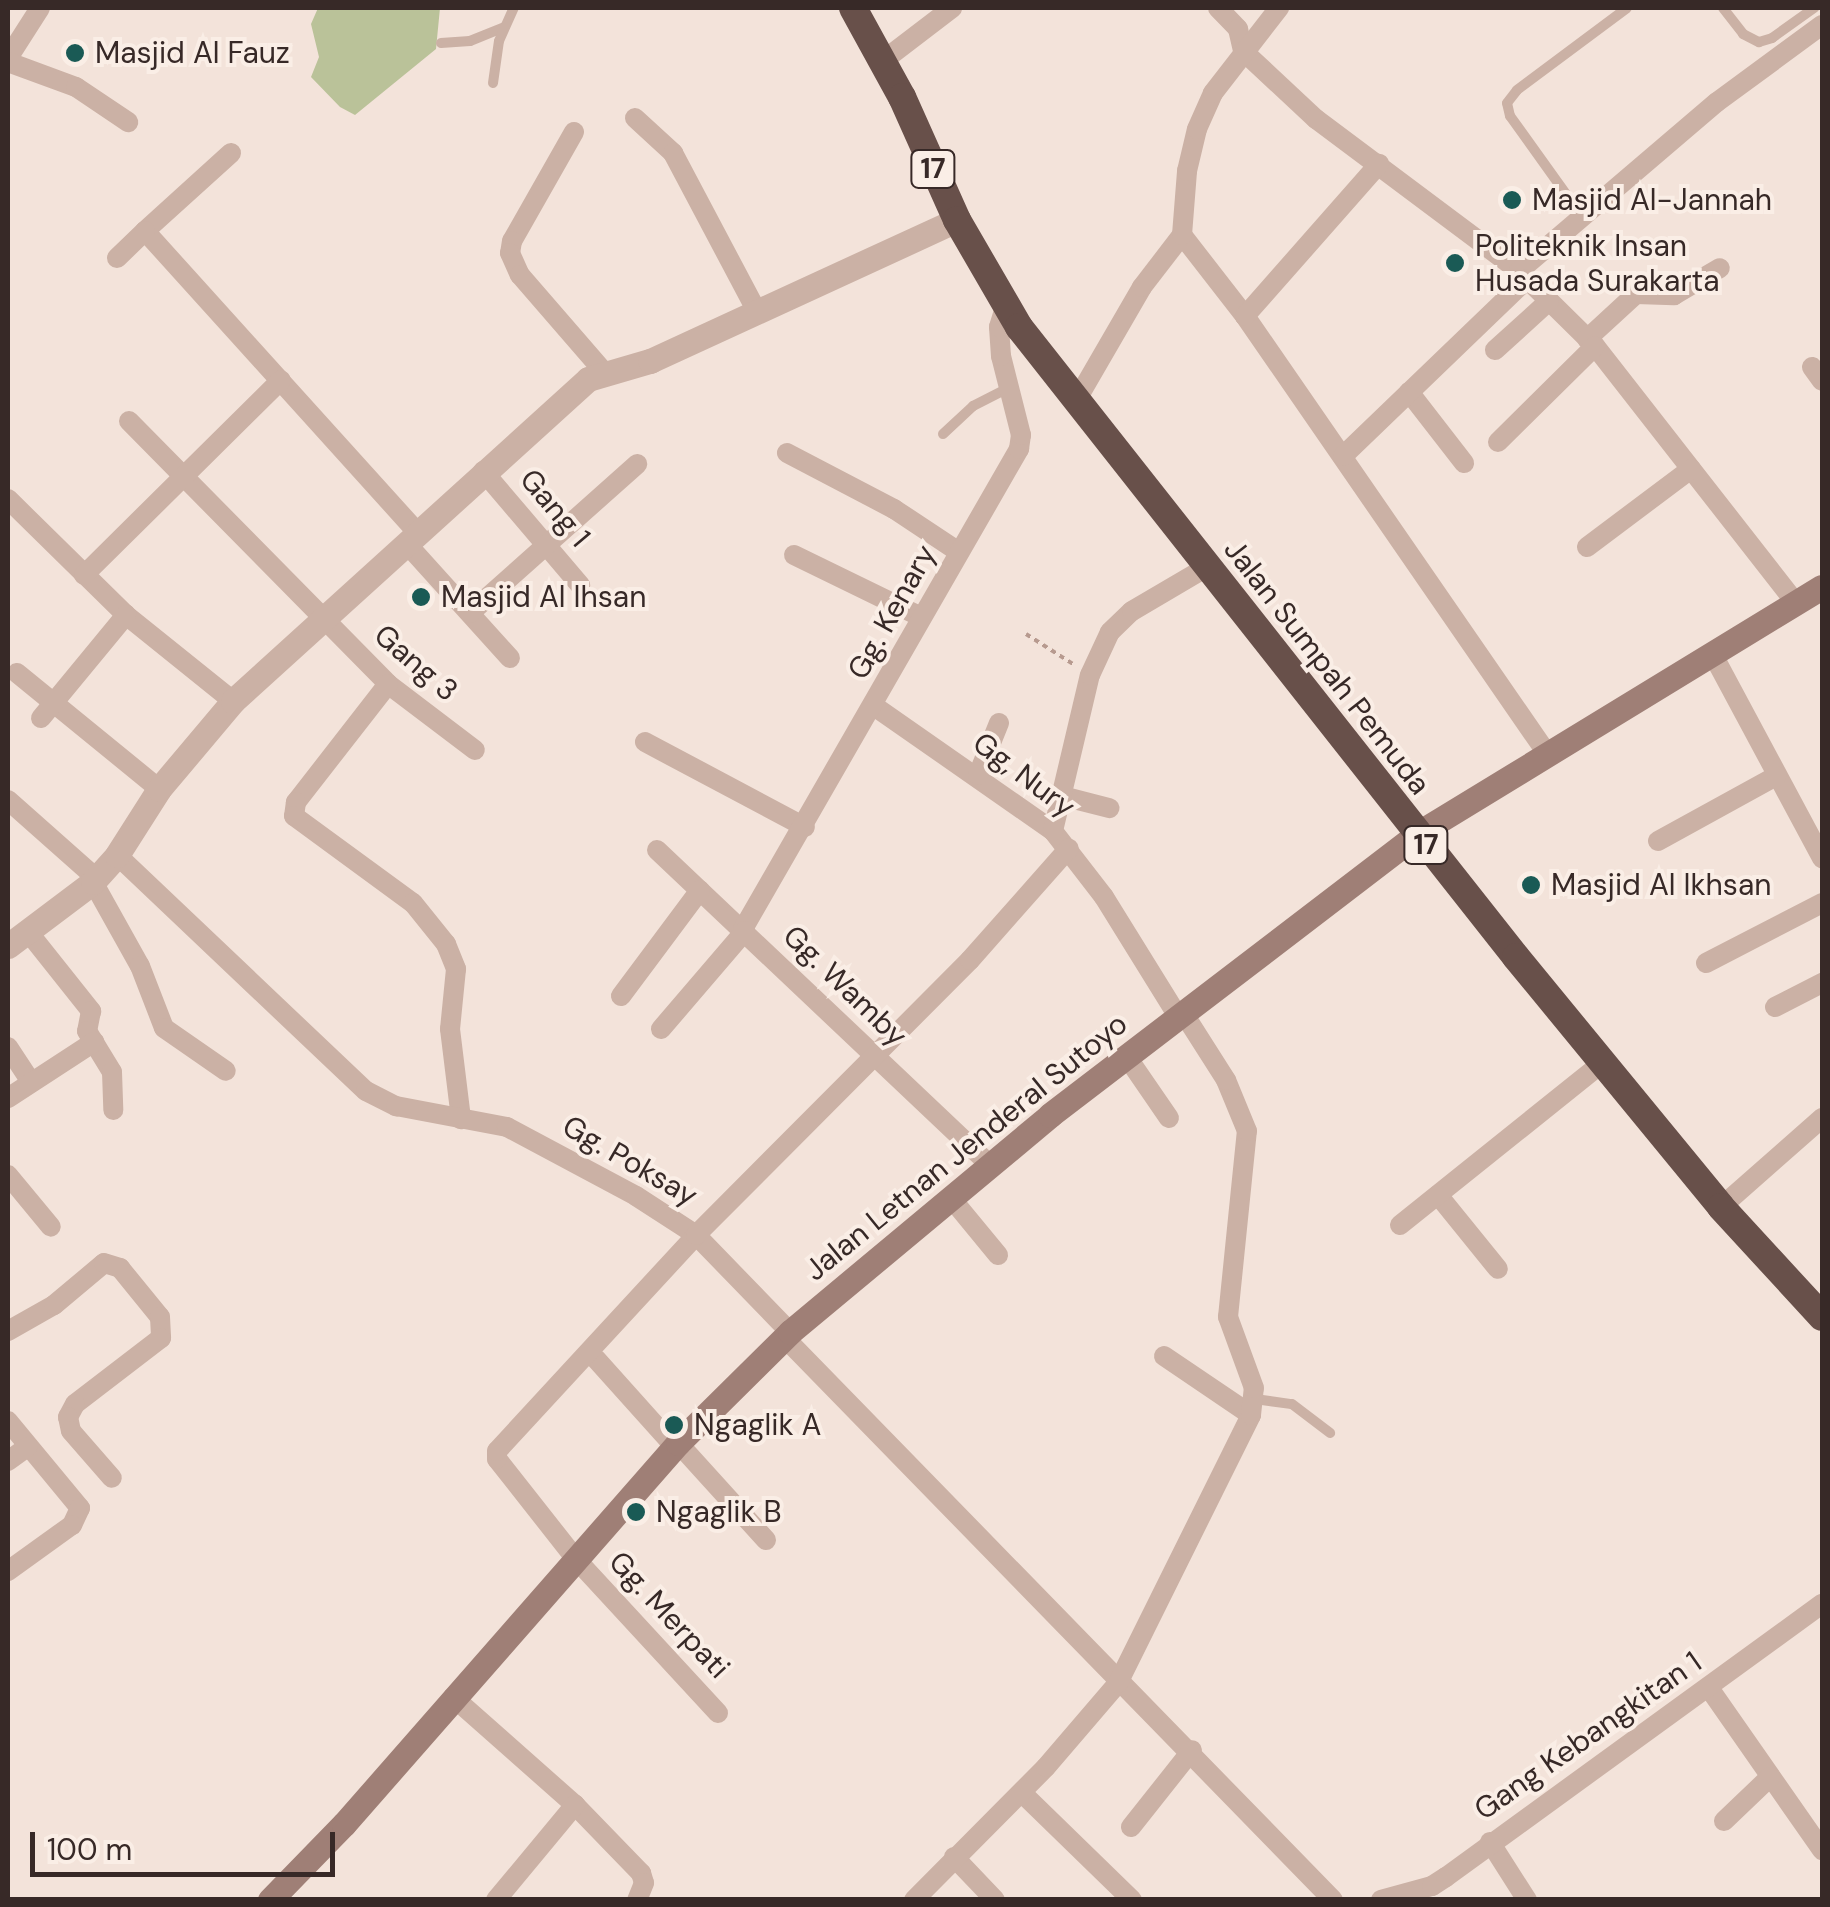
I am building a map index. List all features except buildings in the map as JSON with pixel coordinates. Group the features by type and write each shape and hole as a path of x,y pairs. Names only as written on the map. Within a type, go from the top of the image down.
{"highway":[{"name":"Jalan Sumpah Pemuda","path":"854,8 884,60 957,220 1012,317 1044,361 1602,1063 1721,1207 1822,1317"}],"main road":[{"name":"Jalan Letnan Jenderal Sutoyo","path":"270,1900 344,1824 676,1445 787,1335 1127,1057 1318,914 1417,834 1822,587"}],"street":[{"path":"40,8 10,66 76,87 128,122"},
{"path":"884,60 952,8"},
{"path":"1218,8 1238,29 1243,52 1316,119 1523,275 1591,342 1796,604"},
{"path":"1076,401 1142,287 1182,235 1187,171 1197,129 1213,92 1279,8"},
{"path":"1343,456 1581,215 1717,102 1822,26"},
{"path":"636,118 673,153 756,310"},
{"path":"574,132 512,242 510,253 520,275 604,372"},
{"path":"118,258 231,153"},
{"path":"1246,316 1379,164"},
{"path":"113,1110 112,1072 87,1031 91,1011 18,939 94,880 117,855 159,789 233,701 570,393 604,372 650,361 957,220"},
{"path":"144,232 281,380 510,658"},
{"path":"1182,235 1246,316 1546,752"},
{"path":"1498,442 1636,294 1674,295 1720,268"},
{"path":"1495,350 1549,302"},
{"name":"Gg. Kenary","path":"662,1028 744,930 1020,444 1004,372 1000,327 1012,317"},
{"path":"84,575 281,380"},
{"path":"1409,392 1464,463"},
{"name":"Gang 3","path":"129,421 388,684 475,750"},
{"path":"787,453 894,509 959,552"},
{"path":"470,614 546,541 637,464"},
{"path":"1586,547 1691,468"},
{"name":"Gang 1","path":"483,471 580,584"},
{"path":"8,500 126,616 233,701"},
{"path":"794,555 922,617"},
{"path":"1053,831 1090,674 1110,632 1139,606 1208,566"},
{"path":"47,710 126,616"},
{"path":"1712,653 1776,776 1821,851"},
{"path":"18,674 47,710 159,789"},
{"path":"388,684 296,802 294,816 413,903 446,944 456,968 450,1030 461,1119"},
{"name":"Gg, Nury","path":"874,706 978,775 1070,848 1226,1080 1247,1131 1228,1317 1253,1407"},
{"path":"978,775 999,723"},
{"path":"645,742 805,827"},
{"path":"1658,842 1776,776"},
{"path":"1062,796 1110,808"},
{"path":"8,800 94,880 140,966 164,1028 226,1071"},
{"path":"696,1234 970,960 1070,848"},
{"name":"Gg. Wamby","path":"657,850 990,1166"},
{"name":"Gg. Poksay","path":"117,855 366,1091 396,1106 495,1124 530,1137 696,1234 1118,1683 1192,1750 1334,1900"},
{"path":"621,996 700,890"},
{"path":"1706,963 1822,902"},
{"path":"1775,1007 1822,983"},
{"path":"8,1098 94,1042"},
{"path":"8,1048 31,1082"},
{"path":"1127,1057 1169,1118"},
{"path":"1400,1224 1602,1063"},
{"path":"1721,1207 1822,1118"},
{"path":"8,1175 14,1198 50,1227"},
{"path":"1438,1195 1498,1269"},
{"path":"951,1198 998,1255"},
{"name":"Gg. Merpati","path":"696,1234 506,1436 498,1459 575,1558 718,1713"},
{"path":"8,1331 54,1305 104,1263 128,1275 160,1317 161,1338 75,1404 68,1418 71,1431 112,1478"},
{"path":"914,1900 1022,1793 1118,1683 1253,1407 1164,1356"},
{"path":"596,1359 766,1540"},
{"path":"8,1421 80,1508 72,1525 8,1571"},
{"path":"8,1461 27,1447"},
{"name":"Gang Kebangkitan 1","path":"1381,1900 1417,1894 1446,1877 1822,1604"},
{"path":"1708,1688 1822,1850"},
{"path":"453,1697 575,1805 641,1873 644,1883 636,1900"},
{"path":"1131,1827 1192,1750"},
{"path":"1724,1821 1770,1777"},
{"path":"1022,1793 1132,1900"},
{"path":"496,1900 575,1805"},
{"path":"1490,1842 1512,1896"},
{"path":"954,1857 995,1900"}],"lane":[{"path":"493,83 505,27 514,8"},
{"path":"1581,215 1510,116 1507,103 1517,90 1627,8"},
{"path":"1723,8 1743,34 1759,42 1772,38 1814,8"},
{"path":"442,43 470,42 505,27"},
{"path":"943,434 1004,372"},
{"path":"1253,1407 1292,1404 1330,1433"}],"path":[{"path":"1026,634 1090,674"}],"green space":[{"path":"318,8 440,8 436,49 355,115 340,107 311,77 319,57 311,24"}],"place":[{"name":"Masjid Al Fauz","path":"75,53"},
{"name":"Masjid Al-Jannah","path":"1512,200"},
{"name":"Politeknik Insan Husada Surakarta","path":"1455,263"},
{"name":"Masjid Al Ihsan","path":"421,597"},
{"name":"Masjid Al Ikhsan","path":"1531,885"},
{"name":"Ngaglik A","path":"674,1425"},
{"name":"Ngaglik B","path":"636,1512"}]}
